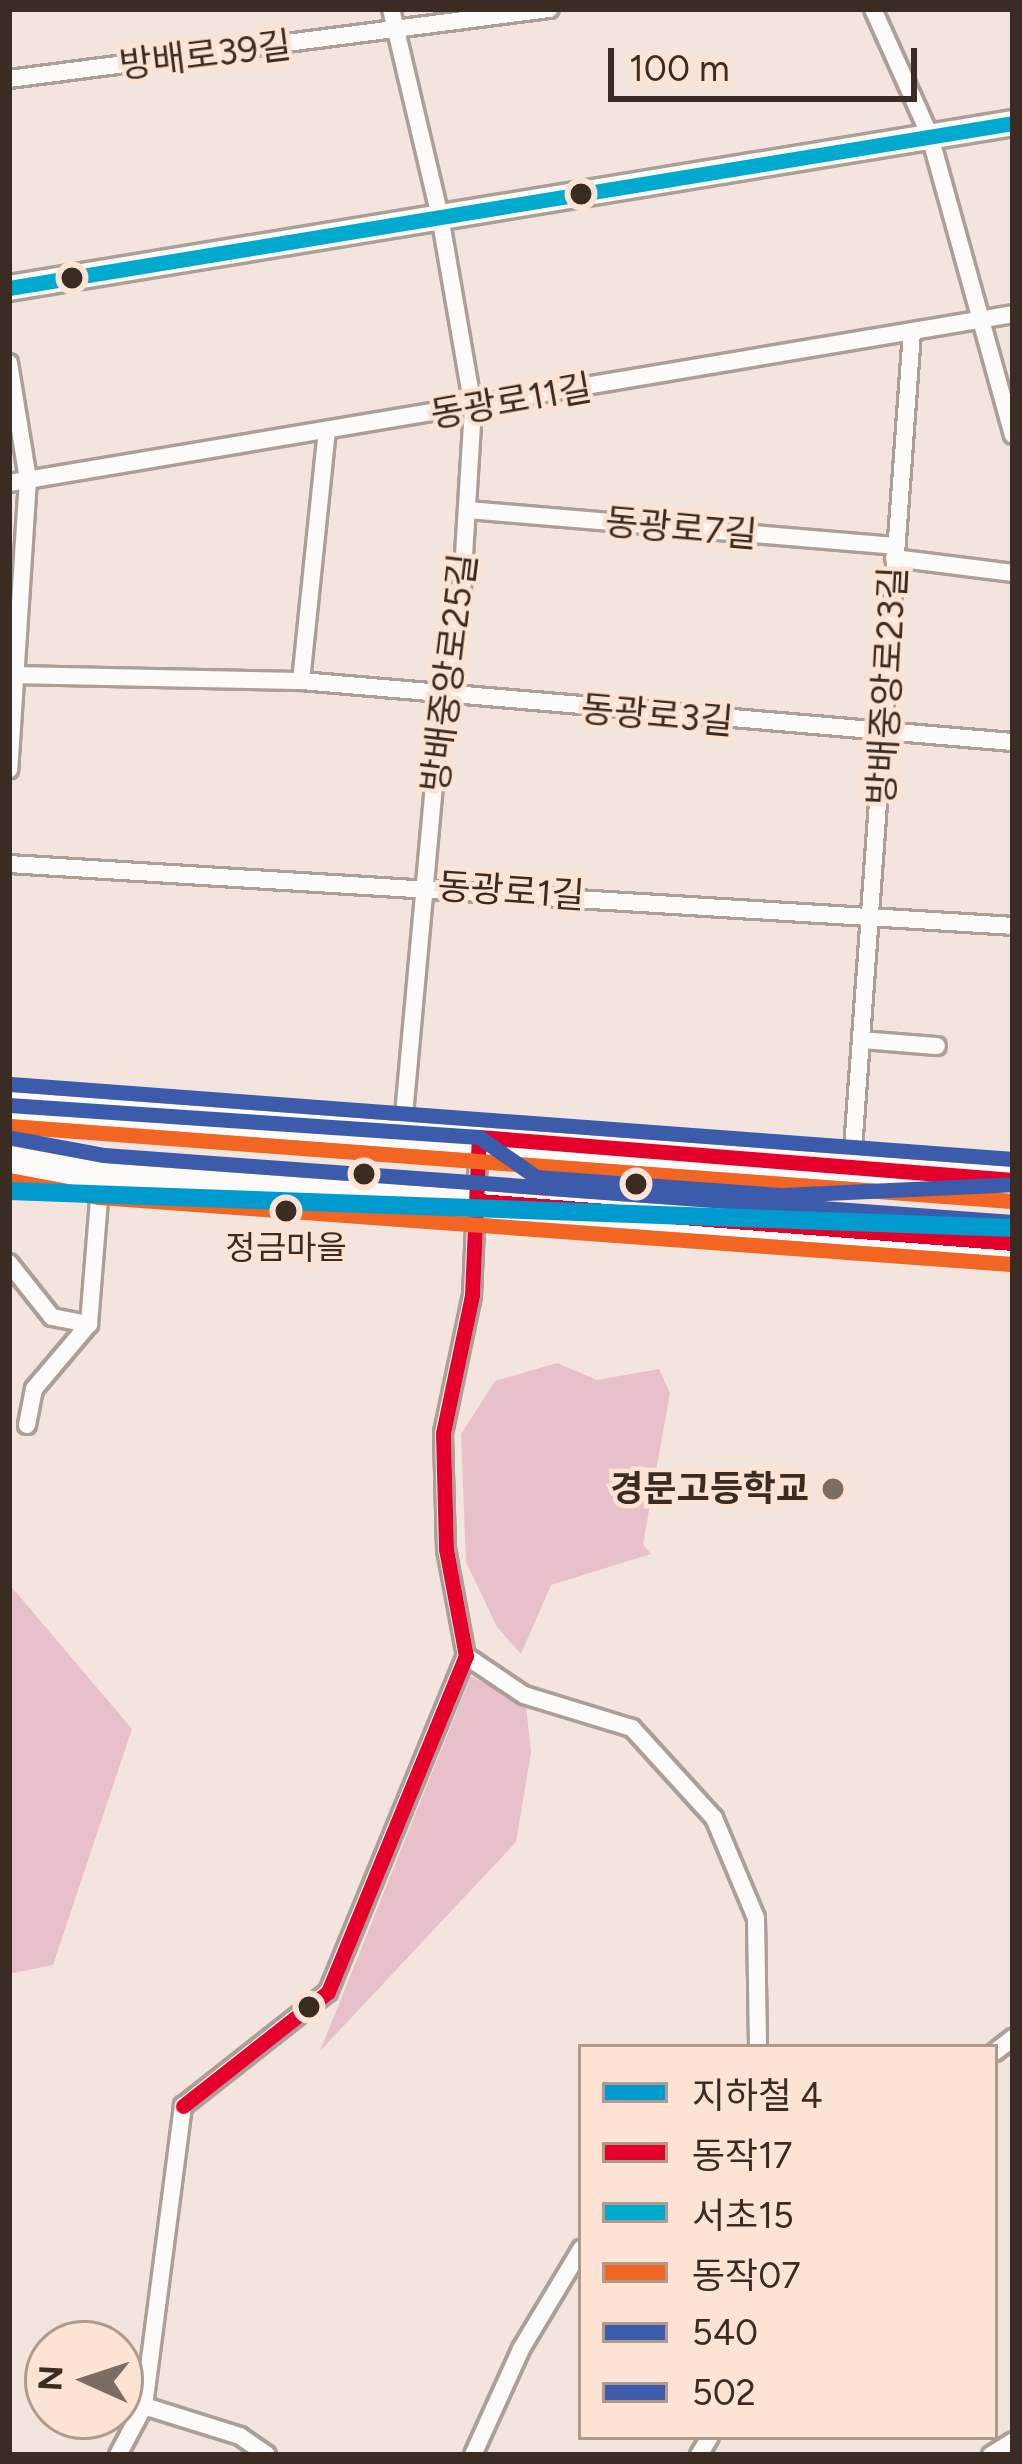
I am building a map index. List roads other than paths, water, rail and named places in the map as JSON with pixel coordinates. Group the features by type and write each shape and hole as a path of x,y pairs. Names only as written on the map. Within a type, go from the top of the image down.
{"main road":[{"path":"9,1105 852,1163 1013,1180"},
{"path":"9,1159 100,1176 1013,1243"}],"street":[{"path":"391,9 400,30 440,215"},
{"name":"방배로39길","path":"9,79 549,9"},
{"path":"873,9 930,136 1013,435"},
{"path":"9,288 1013,123"},
{"name":"방배중앙로25길","path":"402,1133 442,697 461,602 473,408 440,215"},
{"name":"동광로11길","path":"9,483 1013,314"},
{"name":"방배중앙로23길","path":"852,1163 887,735 911,332"},
{"path":"9,363 28,479 9,769"},
{"path":"301,681 327,431"},
{"name":"동광로7길","path":"466,510 895,552 1013,573"},
{"name":"동광로3길","path":"12,675 301,681 442,697 1013,742"},
{"name":"동광로1길","path":"9,863 427,885 1013,926"},
{"path":"862,1040 937,1046"},
{"path":"267,2455 240,2436 144,2406 183,2106 328,1992 466,1656 446,1549 443,1432 472,1295 479,1137"},
{"path":"27,1425 34,1389 88,1324 100,1176"},
{"path":"9,1263 52,1317 88,1324"},
{"path":"466,1656 524,1695 632,1728 714,1818 756,1918 758,2044"},
{"path":"473,2455 521,2349 578,2253"},
{"path":"991,2455 1013,2441"}],"metro line":[{"name":"4","path":"9,1191 1013,1228"}],"place":[{"name":"정금마을","path":"286,1211"},
{"name":"경문고등학교","path":"833,1489"}]}
